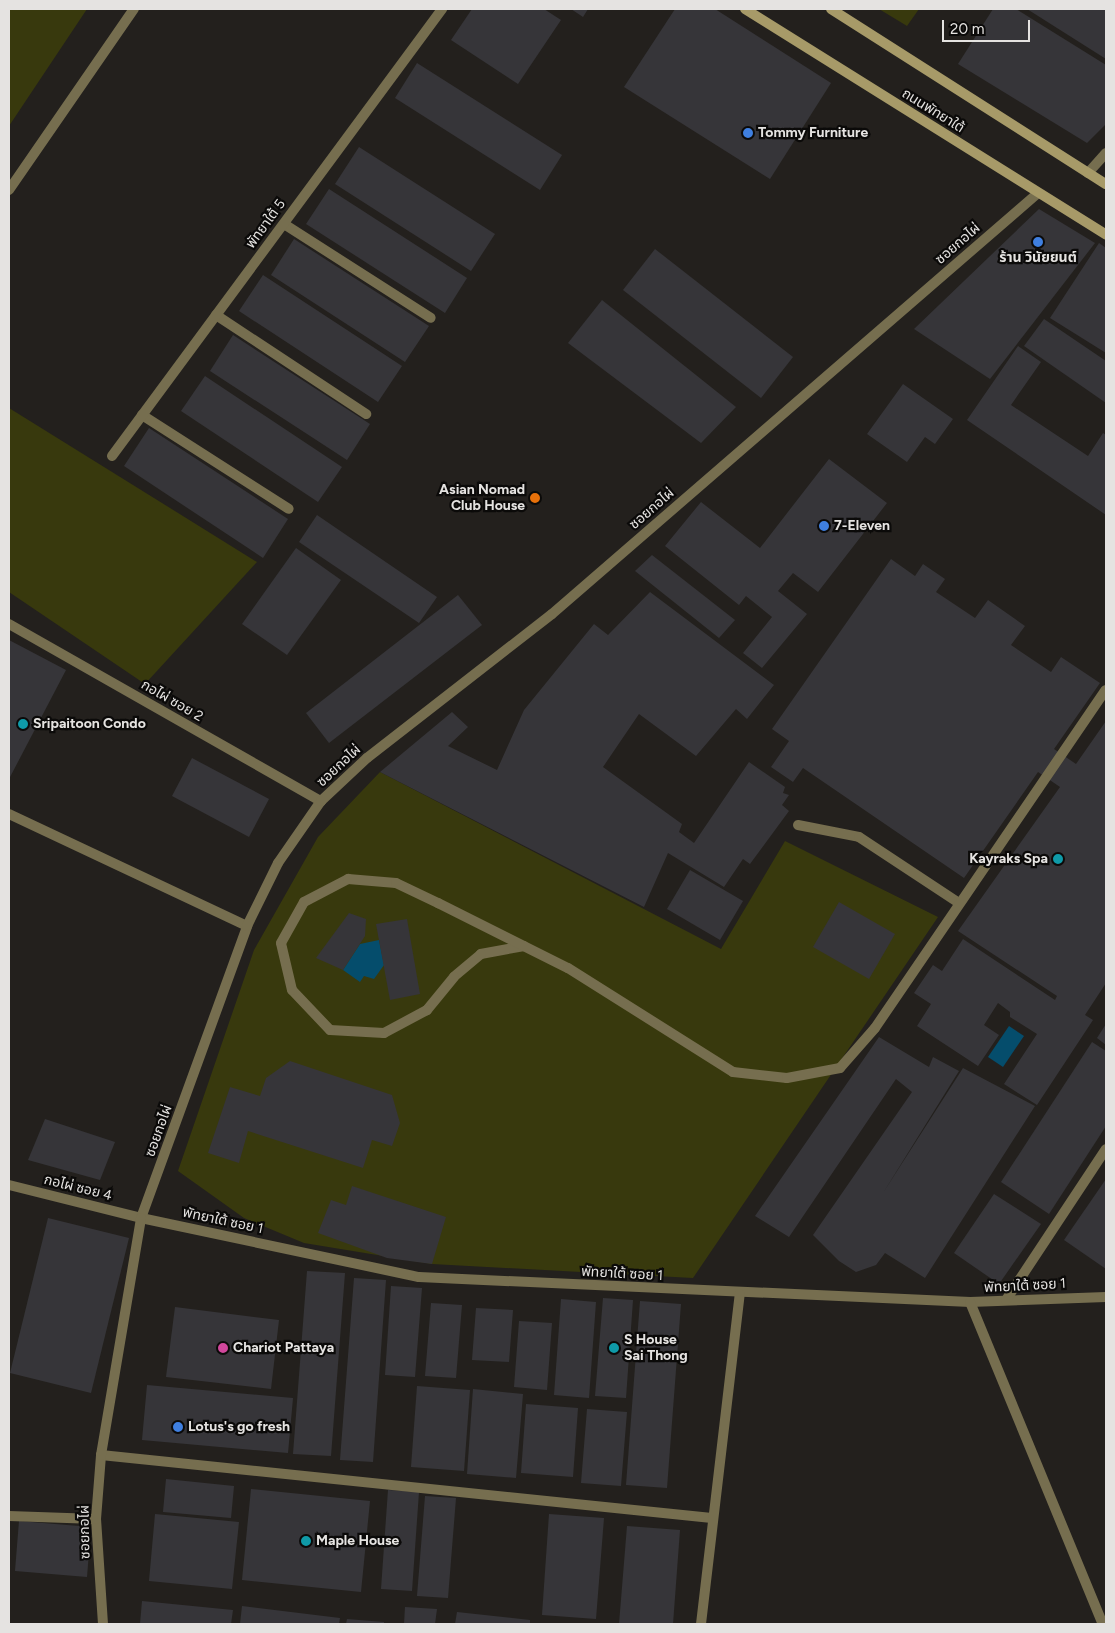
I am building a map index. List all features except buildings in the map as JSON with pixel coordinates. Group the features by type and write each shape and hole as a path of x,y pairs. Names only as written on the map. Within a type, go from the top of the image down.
{"main road":[{"name":"ถนนพัทยาใต้","path":"745,9 1106,234"},
{"path":"831,9 1106,184"}],"street":[{"path":"9,190 134,9"},
{"name":"พัทยาใต้ 5","path":"112,456 442,9"},
{"path":"1088,173 1106,153"},
{"name":"ซอยกอไผ่","path":"103,1624 96,1519 101,1455 142,1218 247,926 278,863 322,802 367,758 552,614 1038,193"},
{"path":"284,224 431,318"},
{"path":"216,315 366,414"},
{"path":"142,415 289,509"},
{"name":"กอไผ่ ซอย 2","path":"9,624 322,802"},
{"path":"524,946 481,954 454,977 427,1010 384,1034 330,1030 292,990 281,943 304,902 348,879 396,883 524,946 568,968 733,1072 788,1078 840,1068 875,1028 1106,690"},
{"path":"9,814 247,926"},
{"path":"798,825 859,837 960,903"},
{"path":"1006,1300 1106,1149"},
{"name":"กอไผ่ ซอย 4","path":"9,1185 142,1218"},
{"name":"พัทยาใต้ ซอย 1","path":"142,1218 419,1277 740,1294 970,1302 1106,1297"},
{"path":"701,1624 712,1518 740,1294"},
{"path":"970,1302 1103,1624"},
{"path":"101,1455 712,1518"},
{"path":"9,1516 96,1519"}],"shaded area":[{"path":"9,9 87,9 9,126"},
{"path":"879,9 919,9 907,26"},
{"path":"9,408 257,562 145,684 9,592"},
{"path":"380,772 721,949 785,841 938,917 693,1278 432,1264 304,1243 244,1218 178,1171 254,950 318,837"}],"water":[{"path":"379,940 384,965 374,979 364,976 360,982 343,970 360,944"},
{"path":"1009,1026 1024,1036 1003,1067 988,1057"}],"place":[{"name":"Tommy Furniture","path":"748,133"},
{"name":"ร้าน วินัยยนต์","path":"1038,242"},
{"name":"Asian Nomad Club House","path":"535,498"},
{"name":"7-Eleven","path":"824,526"},
{"name":"Sripaitoon Condo","path":"23,724"},
{"name":"Kayraks Spa","path":"1058,859"},
{"name":"Chariot Pattaya","path":"223,1348"},
{"name":"S House Sai Thong","path":"614,1348"},
{"name":"Lotus's go fresh","path":"178,1427"},
{"name":"Maple House","path":"306,1541"}]}
